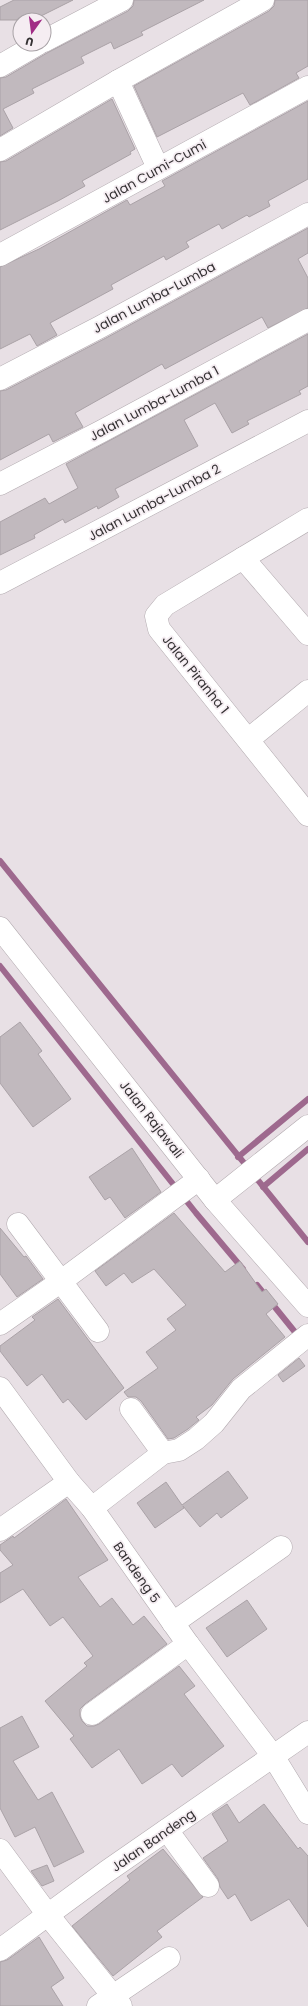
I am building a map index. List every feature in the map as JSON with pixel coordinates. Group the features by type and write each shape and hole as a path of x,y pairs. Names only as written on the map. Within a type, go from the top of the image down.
{"street":[{"path":"52,37 122,0"},
{"path":"0,150 118,81 263,0"},
{"path":"0,66 24,52"},
{"path":"118,81 158,168"},
{"name":"Jalan Cumi-Cumi","path":"0,255 308,87"},
{"name":"Jalan Lumba-Lumba","path":"0,378 100,327 308,214"},
{"name":"Jalan Lumba-Lumba 1","path":"0,484 308,320"},
{"name":"Jalan Lumba-Lumba 2","path":"0,583 308,421"},
{"name":"Jalan Piranha 1","path":"308,519 165,605 156,616 159,629 249,739 308,815"},
{"path":"243,558 308,634"},
{"path":"249,739 308,691"},
{"name":"Jalan Rajawali","path":"0,928 215,1200 308,1306"},
{"path":"215,1200 308,1126"},
{"path":"0,1324 60,1282 199,1179"},
{"path":"18,1224 98,1331"},
{"path":"92,1508 164,1453 178,1450 196,1439 214,1423 241,1389 308,1335"},
{"name":"Bandeng 5","path":"0,1388 69,1482 92,1508 188,1644 273,1756 308,1813"},
{"path":"131,1409 164,1453"},
{"path":"0,1530 69,1482"},
{"path":"173,1623 281,1547"},
{"path":"92,1714 188,1644"},
{"name":"Jalan Bandeng","path":"0,1950 167,1830 308,1732"},
{"path":"167,1830 208,1886"},
{"path":"0,1850 111,2002 168,1958"}],"building":[{"path":"14,0 73,0 49,12 12,12 12,20 0,20 0,7"},
{"path":"134,0 204,0 141,32 143,35 114,49 111,42 81,57 84,63 32,89 34,93 3,109 13,128 0,136 0,78 6,77 47,53 52,52 52,50 128,11 133,6"},
{"path":"275,0 308,0 308,66 296,73 299,78 250,105 243,93 157,137 134,86 269,11 274,6"},
{"path":"112,99 135,149 130,152 131,154 82,181 85,186 0,230 0,162 6,161"},
{"path":"308,101 308,179 268,201 270,206 249,217 247,215 222,229 219,224 186,242 189,247 166,260 164,256 111,285 113,289 50,323 57,335 37,346 30,334 0,349 0,267 39,249 127,200 130,205 165,186 162,181"},
{"path":"308,228 308,253 298,259 308,278 308,308 268,328 262,317 165,369 162,364 75,413 83,427 53,442 49,434 0,460 0,391 6,390 106,338"},
{"path":"308,334 308,386 299,391 301,394 247,421 249,424 232,433 215,403 184,420 198,446 115,489 119,497 98,509 97,506 65,523 63,519 34,535 35,538 0,555 0,522 45,498 49,504 78,488 66,464"},
{"path":"20,1022 42,1051 38,1054 71,1099 33,1127 0,1083 0,1037"},
{"path":"132,1148 161,1192 125,1218 110,1197 105,1200 89,1177"},
{"path":"174,1213 225,1272 240,1261 262,1292 266,1289 278,1304 266,1314 285,1337 233,1379 212,1405 196,1417 199,1420 174,1438 168,1439 141,1401 136,1397 128,1397 124,1392 158,1368 146,1352 176,1330 167,1319 186,1305 154,1269 132,1283 124,1273 106,1286 95,1271"},
{"path":"0,1228 24,1257 26,1256 43,1279 17,1297 0,1274"},
{"path":"58,1299 124,1388 86,1420 68,1399 63,1403 42,1374 27,1386 0,1351 0,1346 35,1320 32,1317"},
{"path":"299,1358 305,1366 283,1382 278,1375"},
{"path":"228,1471 248,1498 221,1518 217,1513 200,1527 183,1506 184,1508 155,1528 137,1503 166,1482 182,1505"},
{"path":"66,1499 108,1560 78,1577 100,1607 112,1598 133,1625 144,1616 167,1644 85,1704 80,1709 82,1721 87,1726 99,1724 179,1666 195,1686 184,1694 224,1746 182,1777 172,1764 142,1784 119,1749 92,1768 70,1739 74,1736 45,1701 87,1666 84,1663 93,1656 63,1617 50,1626 23,1589 0,1603 0,1573 13,1565 0,1550 0,1545 13,1536 14,1538"},
{"path":"247,1600 267,1629 227,1657 206,1628"},
{"path":"22,1716 39,1747 13,1761 38,1800 52,1792 84,1852 54,1867 35,1827 15,1837 0,1808 0,1728"},
{"path":"227,1804 239,1823 264,1804 298,1849 300,1847 308,1856 308,1927 289,1899 251,1921 235,1894 228,1899 220,1887 218,1879 203,1858 228,1841 212,1814"},
{"path":"163,1849 203,1897 157,1931 162,1937 113,1976 72,1926 130,1880 127,1876"},
{"path":"47,1865 54,1881 42,1886 31,1871"},
{"path":"39,1937 64,1978 51,1987 63,2006 0,2006 0,1962 7,1960"}],"waterway":[{"path":"0,861 308,1242"},
{"path":"0,966 196,1213 243,1269"},
{"path":"238,1157 308,1099"},
{"path":"263,1187 308,1149"},
{"path":"257,1285 299,1337"}]}
